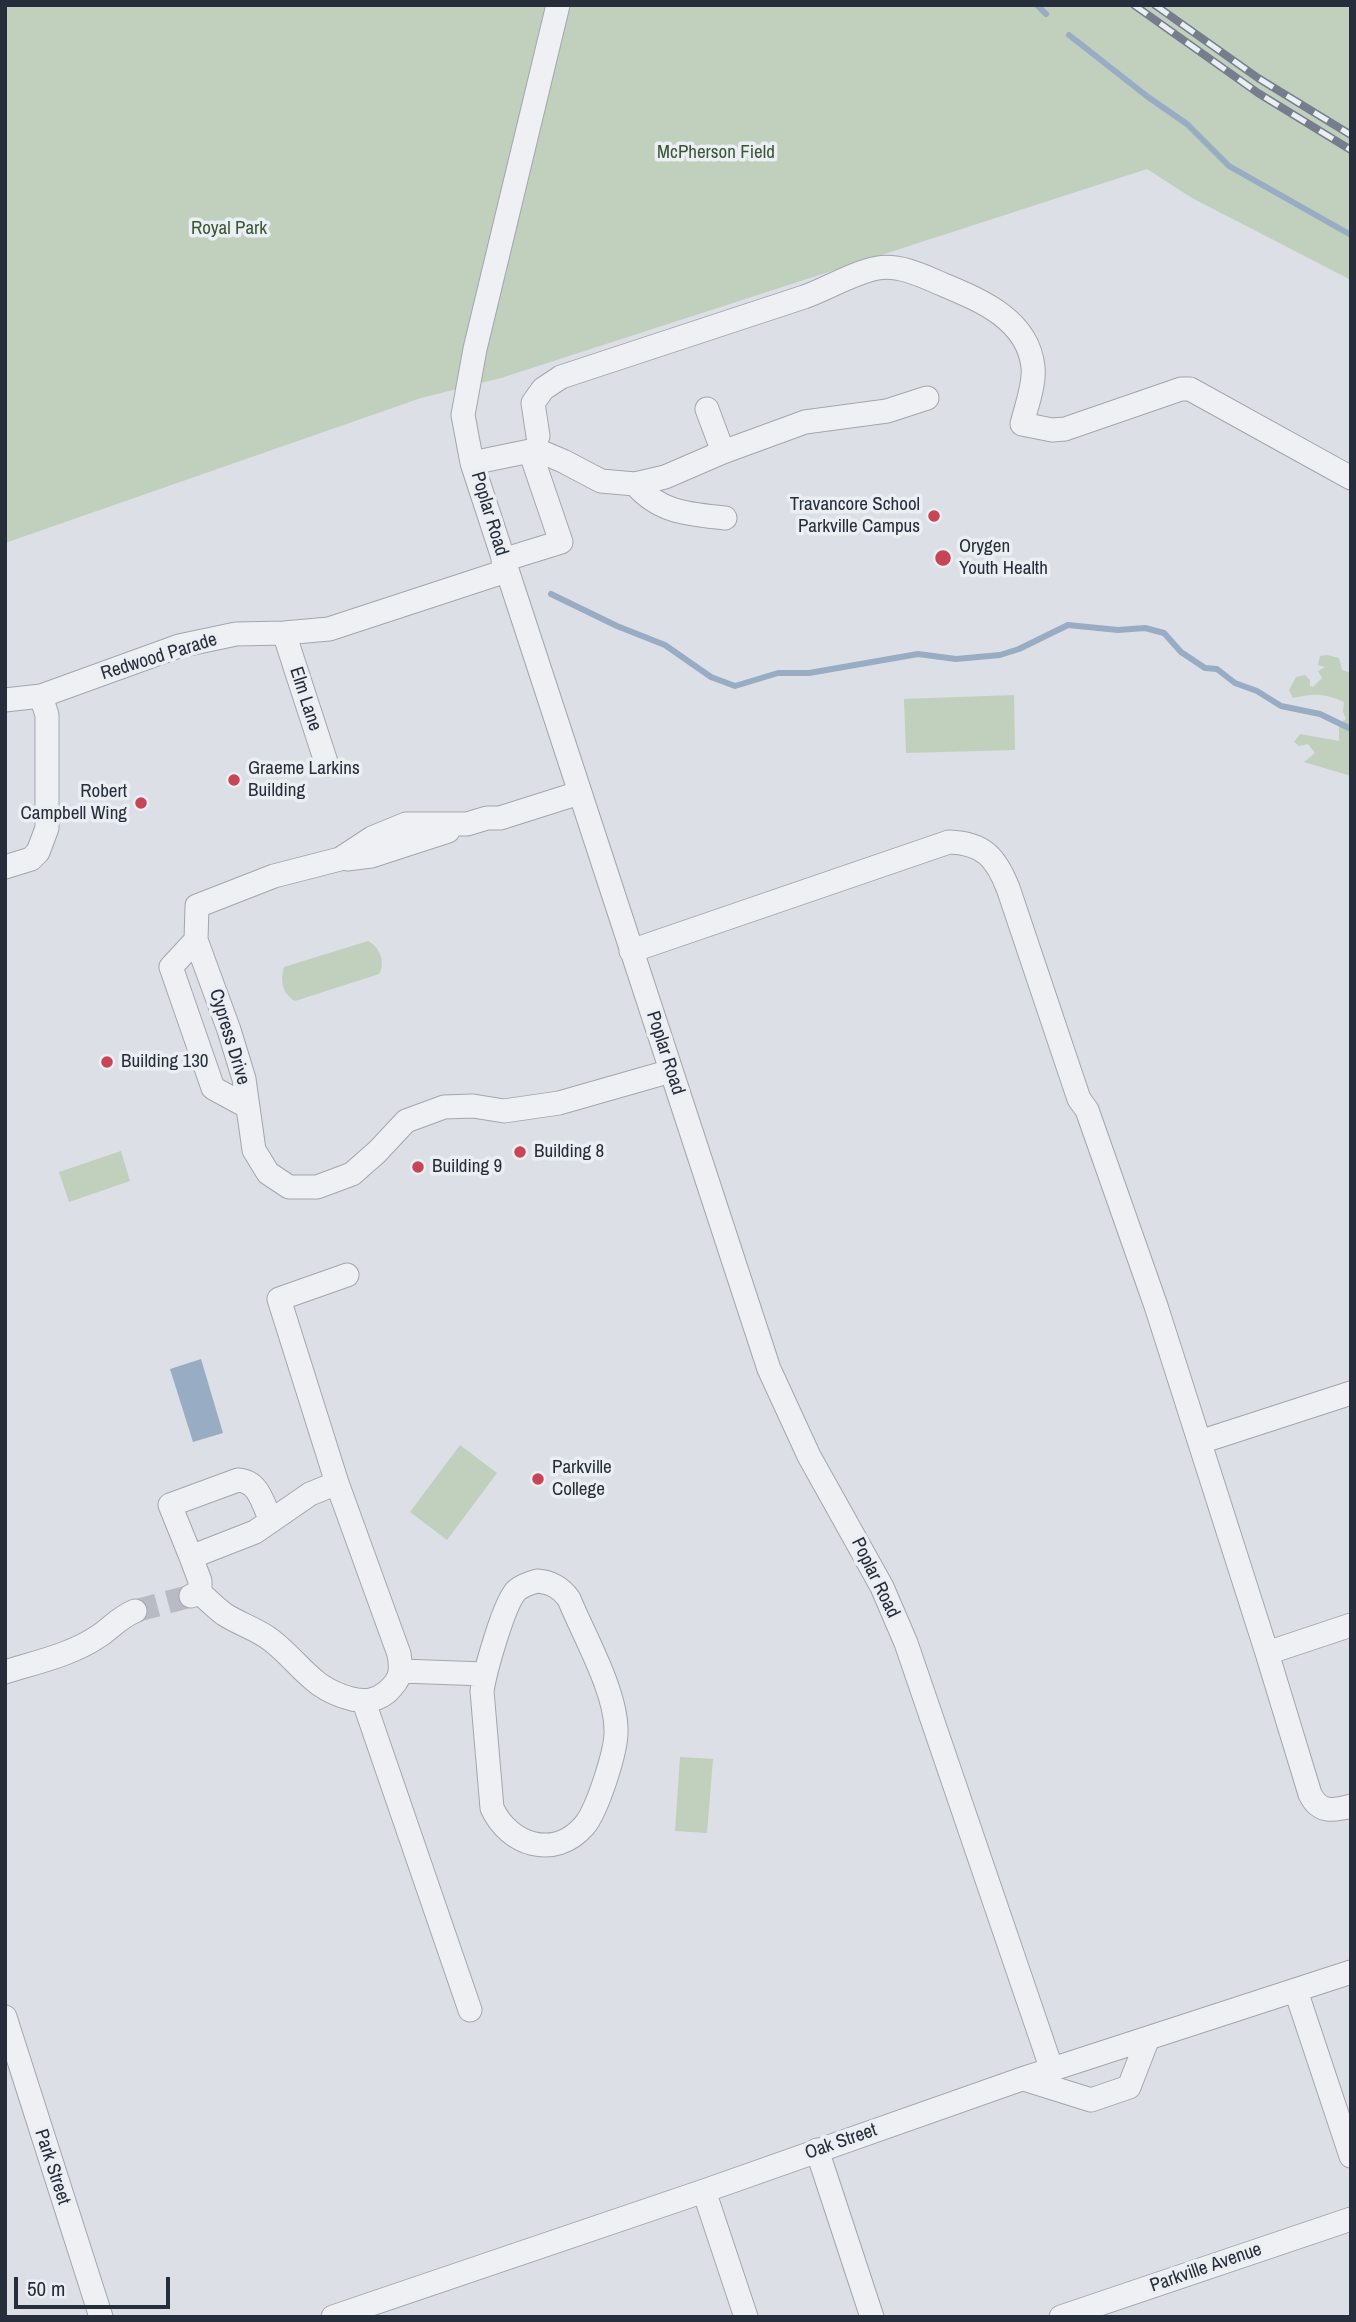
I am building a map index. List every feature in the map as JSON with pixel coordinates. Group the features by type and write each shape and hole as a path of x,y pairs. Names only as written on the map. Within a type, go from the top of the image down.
{"street":[{"name":"Poplar Road","path":"558,5 475,349 463,415 472,463 769,1369 809,1456 882,1587 906,1643 1052,2070"},
{"path":"927,398 887,411 805,422 665,477 635,484 601,481 544,453 534,444 533,403 543,389 561,377 808,295 869,271 888,268 915,272 973,297 993,308 1016,327 1034,368 1022,424 1043,429 1065,429 1181,389 1190,389 1351,478"},
{"path":"707,409 723,452"},
{"path":"472,463 534,444"},
{"name":"Redwood Parade","path":"5,700 41,696 179,646 236,634 329,629 561,542 534,444"},
{"path":"635,484 646,497 665,507 684,513 725,518"},
{"name":"Elm Lane","path":"284,633 327,765"},
{"path":"5,867 31,859 37,852 47,828 47,715 41,696"},
{"name":"Cypress Drive","path":"579,793 499,818 487,818 467,824 406,824 372,838 340,859 274,876 197,905 196,940 244,1079 254,1150 268,1173 289,1187 317,1187 352,1174 406,1121 444,1107 473,1106 504,1111 559,1103 671,1071"},
{"path":"631,951 949,842 963,842 984,851 998,863 1079,1099 1087,1110 1156,1306 1313,1800 1327,1810 1334,1811 1351,1806"},
{"path":"196,940 171,967 213,1088 248,1107"},
{"path":"271,1521 256,1488 248,1480 238,1480 170,1506 200,1581 195,1594 271,1640 324,1689 364,1702 380,1697 396,1682 401,1671 399,1654 337,1483 279,1299 347,1275"},
{"path":"1200,1442 1351,1393"},
{"path":"191,1557 255,1532 310,1494 337,1483"},
{"path":"537,1581 555,1585 563,1591 569,1599 606,1687 616,1732 614,1749 593,1810 585,1825 571,1837 553,1844 530,1844 510,1833 496,1817 490,1798 488,1775 482,1691 484,1674 509,1603 517,1590 537,1581"},
{"path":"5,1672 64,1654 99,1636 121,1617 135,1611"},
{"path":"1267,1653 1351,1625"},
{"path":"401,1671 484,1674"},
{"path":"364,1702 470,2010"},
{"name":"Oak Street","path":"333,2317 1024,2079 1351,1972"},
{"path":"1296,1990 1351,2156"},
{"name":"Park Street","path":"5,2017 101,2317"},
{"path":"1024,2079 1091,2101 1129,2087 1148,2038"},
{"path":"817,2150 872,2317"},
{"path":"704,2191 746,2317"},
{"name":"Parkville Avenue","path":"1061,2317 1351,2219"}],"green space":[{"name":"Royal Park","path":"5,5 1351,5 1351,280 1192,198 1147,169 501,378 421,398 5,543"},
{"path":"1320,656 1339,658 1342,670 1351,673 1351,776 1304,762 1315,753 1308,744 1299,746 1294,742 1300,734 1339,741 1339,724 1346,719 1343,712 1344,702 1319,695 1293,698 1289,690 1296,677 1305,675 1313,687 1322,678 1318,671 1325,667 1318,665"},
{"path":"1014,695 1015,750 906,753 904,699"},
{"path":"368,941 376,947 381,956 379,974 295,1001 285,990 282,982 284,967"},
{"path":"121,1151 130,1181 69,1202 59,1172"},
{"path":"460,1445 497,1473 447,1540 410,1512"},
{"path":"680,1757 713,1759 707,1833 675,1831"}],"water":[{"path":"201,1359 223,1433 193,1442 170,1369"}],"waterway":[{"path":"1037,5 1046,14"},
{"path":"1069,35 1187,124 1229,166 1351,235"},
{"path":"551,594 617,626 665,645 711,677 735,686 778,673 809,673 918,654 956,659 1000,655 1019,649 1068,625 1118,630 1145,628 1164,633 1181,652 1205,668 1217,669 1235,683 1257,691 1281,706 1320,714 1351,729"}],"tunnel":[{"path":"135,1611 191,1596"}],"railway":[{"path":"1134,5 1258,93 1351,150"},
{"path":"1155,5 1258,78 1351,135"}],"place":[{"name":"Travancore School Parkville Campus","path":"934,516"},
{"name":"Orygen Youth Health","path":"943,558"},
{"name":"Graeme Larkins Building","path":"234,780"},
{"name":"Robert Campbell Wing","path":"141,803"},
{"name":"Building 130","path":"107,1062"},
{"name":"Building 8","path":"520,1152"},
{"name":"Building 9","path":"418,1167"},
{"name":"Parkville College","path":"538,1479"}],"park label":[{"name":"McPherson Field","path":"716,153"}]}
